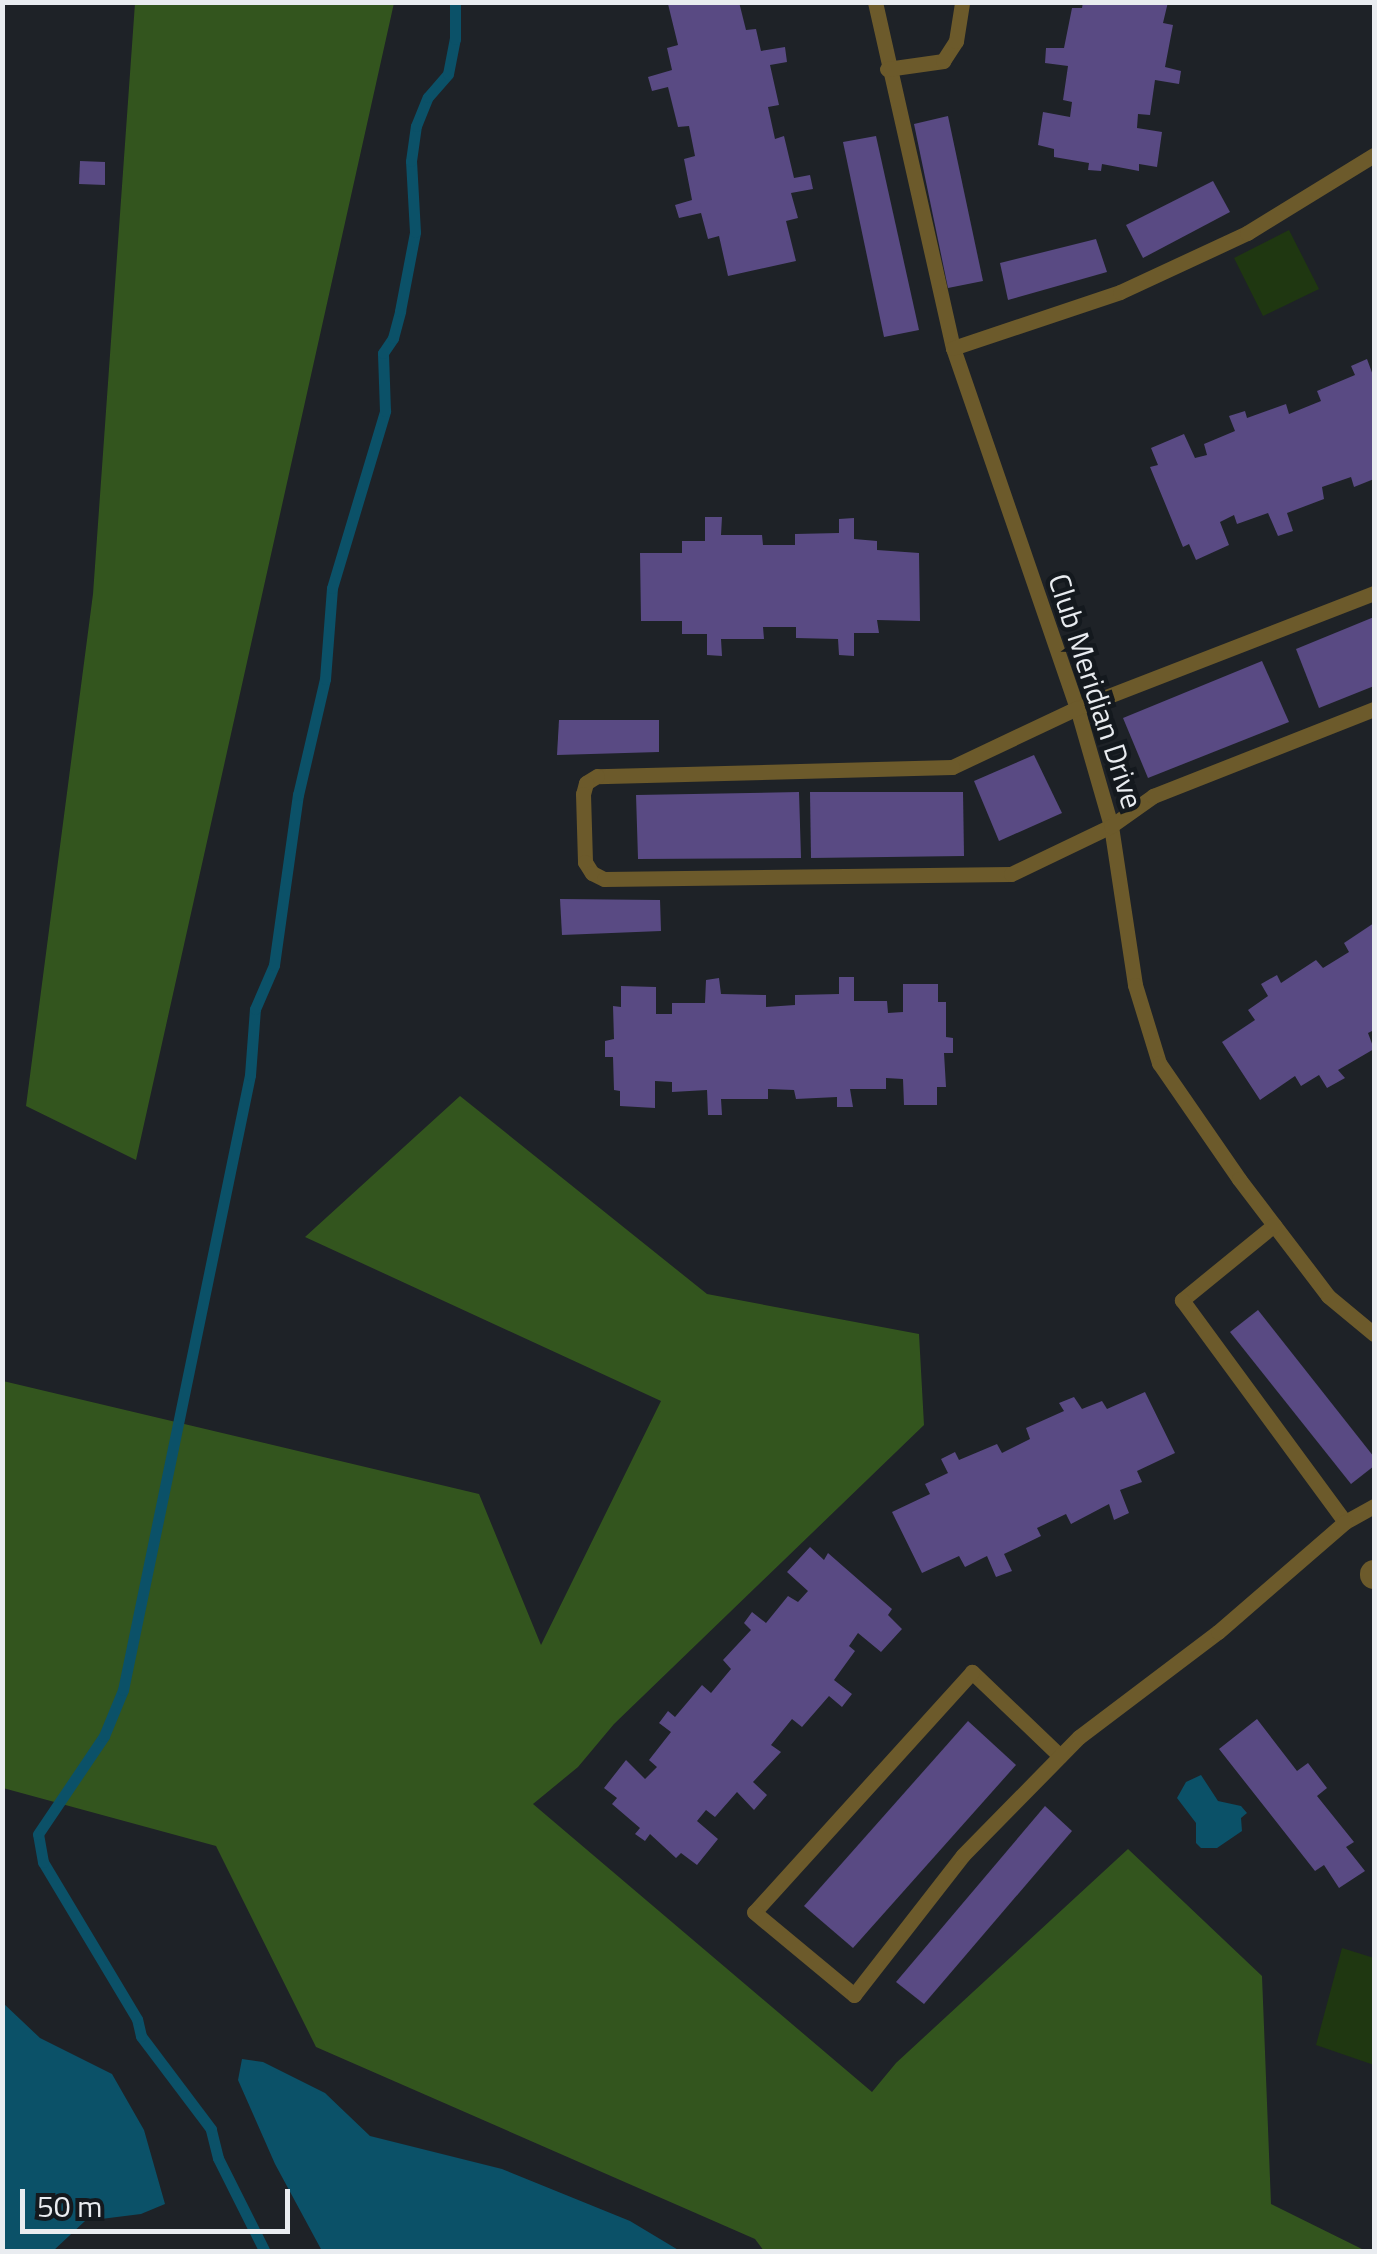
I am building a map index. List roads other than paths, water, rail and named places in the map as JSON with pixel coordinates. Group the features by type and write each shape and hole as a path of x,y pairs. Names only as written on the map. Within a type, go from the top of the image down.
{"lane":[{"name":"Club Meridian Drive","path":"875,2 887,70 953,348 1077,708 1111,826 1136,985 1159,1063 1328,1296 1374,1334"},
{"path":"887,70 943,61 956,41 962,2"},
{"path":"953,348 1120,292 1247,233 1374,155"},
{"path":"1374,593 1077,708 938,770 597,776 586,784 583,794 585,862 592,873 604,878 1011,874 1111,826 1153,796 1374,709"},
{"path":"1274,1225 1182,1300 1344,1522"},
{"path":"1060,1756 972,1672 754,1912 854,1995 963,1855 1060,1756 1218,1632 1344,1522 1374,1506"}],"water":[{"path":"1201,1775 1218,1801 1241,1806 1247,1813 1241,1818 1242,1831 1217,1848 1201,1848 1196,1843 1196,1823 1177,1798 1186,1782"},
{"path":"3,2003 40,2038 112,2074 144,2130 165,2204 141,2214 85,2221 53,2251 3,2251"},
{"path":"242,2059 263,2062 325,2093 370,2136 502,2169 630,2221 680,2251 322,2251 275,2164 238,2080"}],"waterway":[{"path":"265,2252 218,2158 211,2129 141,2036 137,2019 43,1862 38,1834 104,1736 123,1690 250,1075 255,1009 274,965 298,795 325,679 332,588 385,411 383,353 393,338 415,232 411,161 416,126 428,97 448,74 455,39 455,2"}]}
